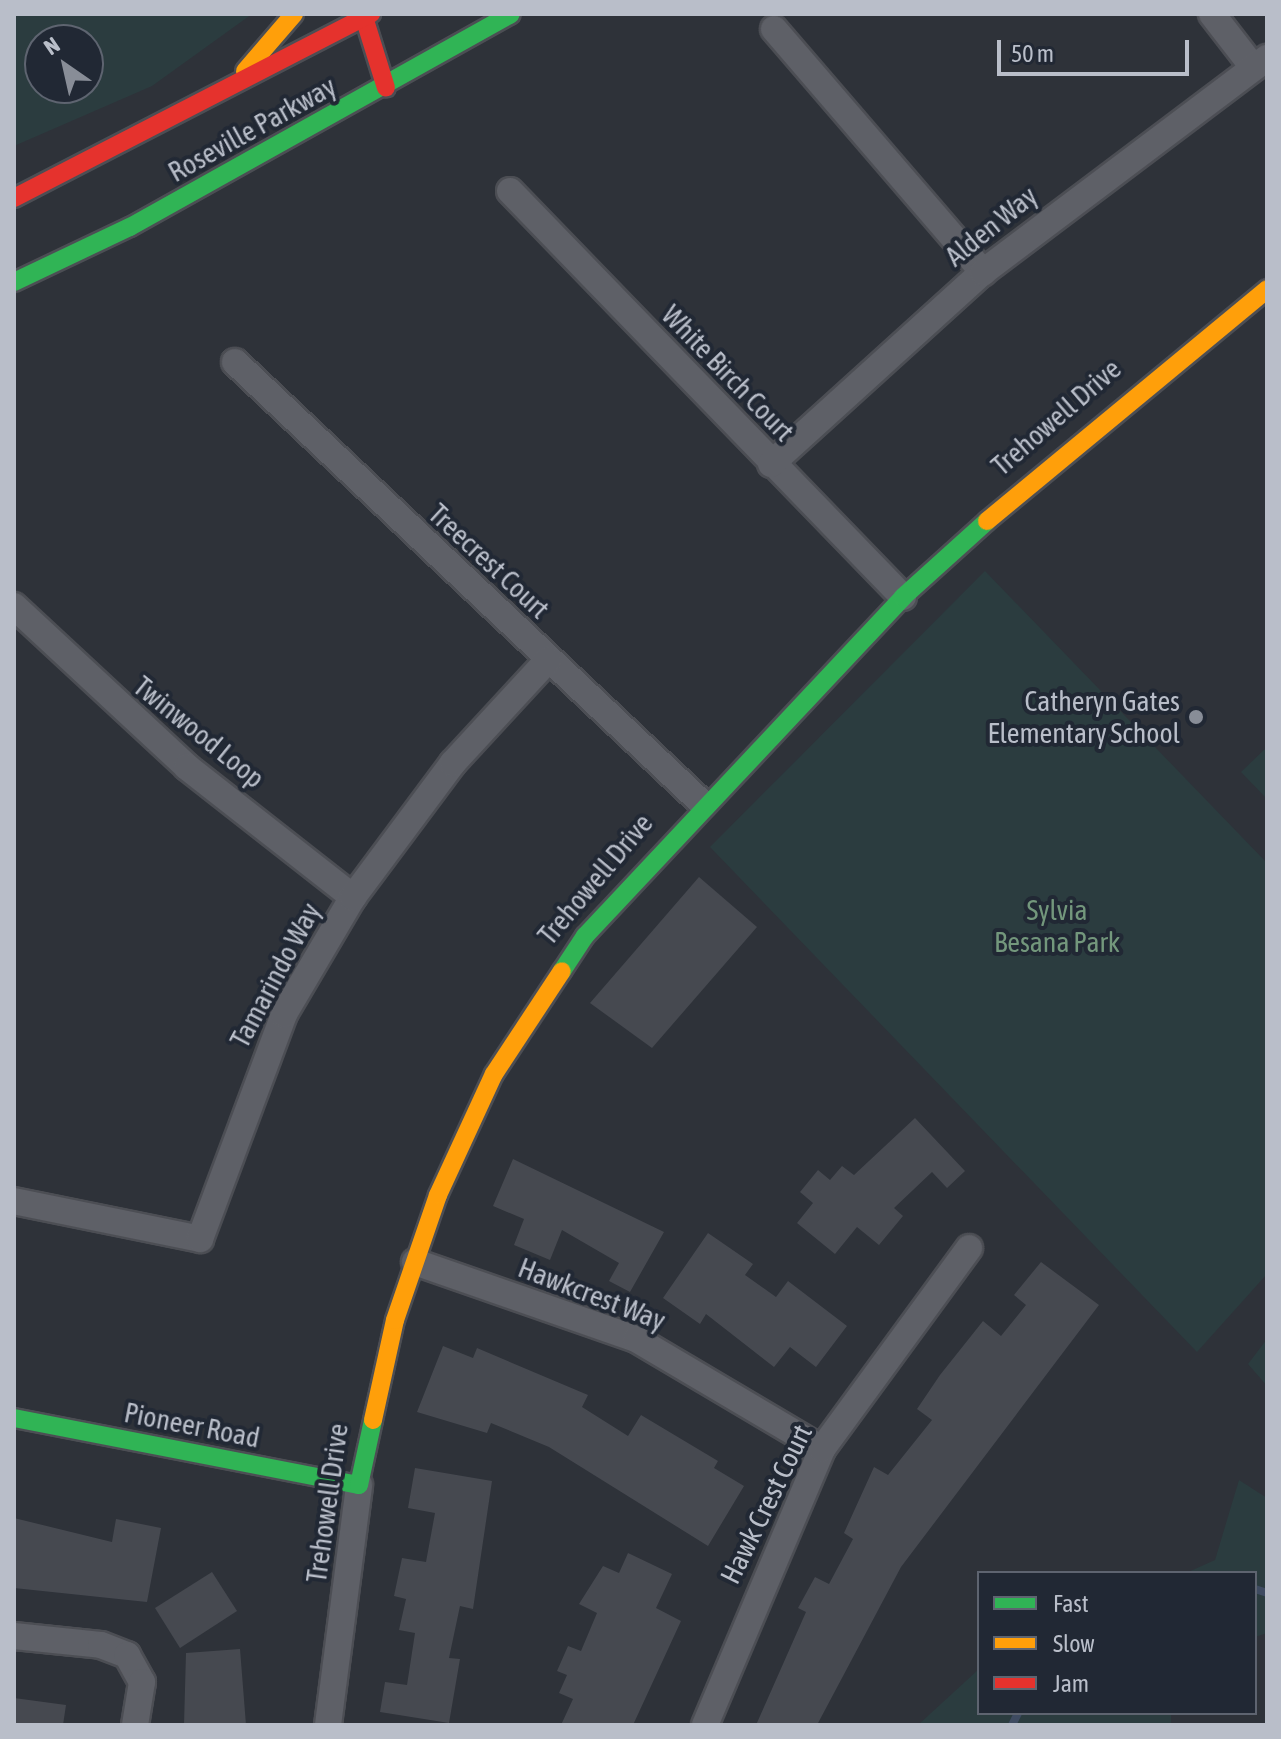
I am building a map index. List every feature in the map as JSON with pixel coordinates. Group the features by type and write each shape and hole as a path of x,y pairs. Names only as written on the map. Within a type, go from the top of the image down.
{"street":[{"path":"233,85 294,14"},
{"name":"Roseville Parkway","path":"14,282 386,88 511,14"},
{"path":"1212,14 1260,62"},
{"path":"366,15 386,88"},
{"name":"Roseville Parkway","path":"14,198 366,15"},
{"path":"774,29 983,272"},
{"name":"Alden Way","path":"771,464 983,272 1260,62"},
{"name":"White Birch Court","path":"510,191 903,597"},
{"name":"Trehowell Drive","path":"328,1725 359,1485 415,1262 464,1134 551,982 703,804 903,597 1059,455 1267,289"},
{"name":"Treecrest Court","path":"235,362 703,804"},
{"name":"Twinwood Loop","path":"14,606 187,767 353,897"},
{"name":"Tamarindo Way","path":"14,1201 200,1239 284,1014 353,897 453,763 548,660"},
{"name":"Hawk Crest Court","path":"705,1725 822,1449 969,1248"},
{"name":"Hawkcrest Way","path":"415,1262 636,1339 822,1449"},
{"name":"Pioneer Road","path":"14,1418 359,1485"},
{"path":"14,1636 101,1645 127,1655 142,1682 135,1725"}],"green space":[{"path":"14,14 252,14 152,86 14,146"},
{"name":"Sylvia Besana Park","path":"985,571 1267,863 1267,1274 1197,1352 710,847"},
{"path":"1267,747 1267,799 1241,772"},
{"path":"1267,1339 1267,1386 1248,1364"},
{"path":"1239,1480 1267,1498 1267,1633 1257,1636 1257,1571 1190,1571 1215,1560"},
{"path":"977,1671 977,1715 1171,1715 1171,1725 918,1725"}],"building":[{"path":"699,877 757,927 652,1048 590,1003"},
{"path":"915,1118 965,1171 947,1188 932,1172 894,1208 903,1216 879,1245 857,1227 835,1254 797,1223 813,1203 800,1192 818,1170 830,1180 842,1166 854,1175"},
{"path":"513,1159 664,1232 630,1292 609,1281 619,1263 562,1230 550,1260 514,1245 524,1219 493,1206"},
{"path":"708,1233 753,1264 745,1275 776,1297 788,1281 847,1326 816,1367 790,1347 774,1367 706,1314 700,1324 663,1298"},
{"path":"1041,1262 1099,1305 901,1567 817,1725 756,1725 806,1612 798,1608 815,1577 829,1584 853,1539 844,1533 874,1467 888,1475 932,1420 917,1409 940,1375 983,1321 1001,1336 1026,1305 1014,1295"},
{"path":"443,1346 473,1358 477,1348 588,1395 582,1407 628,1436 641,1415 718,1461 714,1468 744,1486 708,1546 549,1447 491,1423 487,1433 417,1412"},
{"path":"415,1468 492,1481 473,1609 460,1606 449,1658 460,1659 449,1723 380,1712 385,1682 407,1685 415,1633 399,1630 406,1599 394,1596 402,1558 426,1562 435,1513 408,1508"},
{"path":"14,1518 112,1542 116,1519 161,1528 147,1602 14,1588"},
{"path":"628,1553 672,1574 656,1608 681,1621 633,1725 561,1725 573,1699 559,1693 567,1675 557,1671 568,1646 581,1651 597,1613 579,1604 603,1566 619,1573"},
{"path":"212,1572 237,1611 180,1648 155,1608"},
{"path":"240,1649 246,1725 184,1725 186,1653"},
{"path":"14,1698 66,1705 63,1725 14,1725"}],"waterway":[{"path":"1257,1590 1267,1593"},
{"path":"1012,1725 1017,1715"}],"traffic: fast":[{"path":"14,282 130,227 511,14"},
{"path":"562,971 585,936 903,597 987,521"},
{"path":"14,1418 359,1485 373,1420"}],"traffic: slow":[{"path":"245,71 294,14"},
{"path":"987,521 1267,289"},
{"path":"373,1420 395,1320 438,1195 494,1074 562,971"}],"traffic: jam":[{"path":"363,14 386,88"},
{"path":"14,198 371,14"}],"place":[{"name":"Catheryn Gates Elementary School","path":"1196,717"}]}
